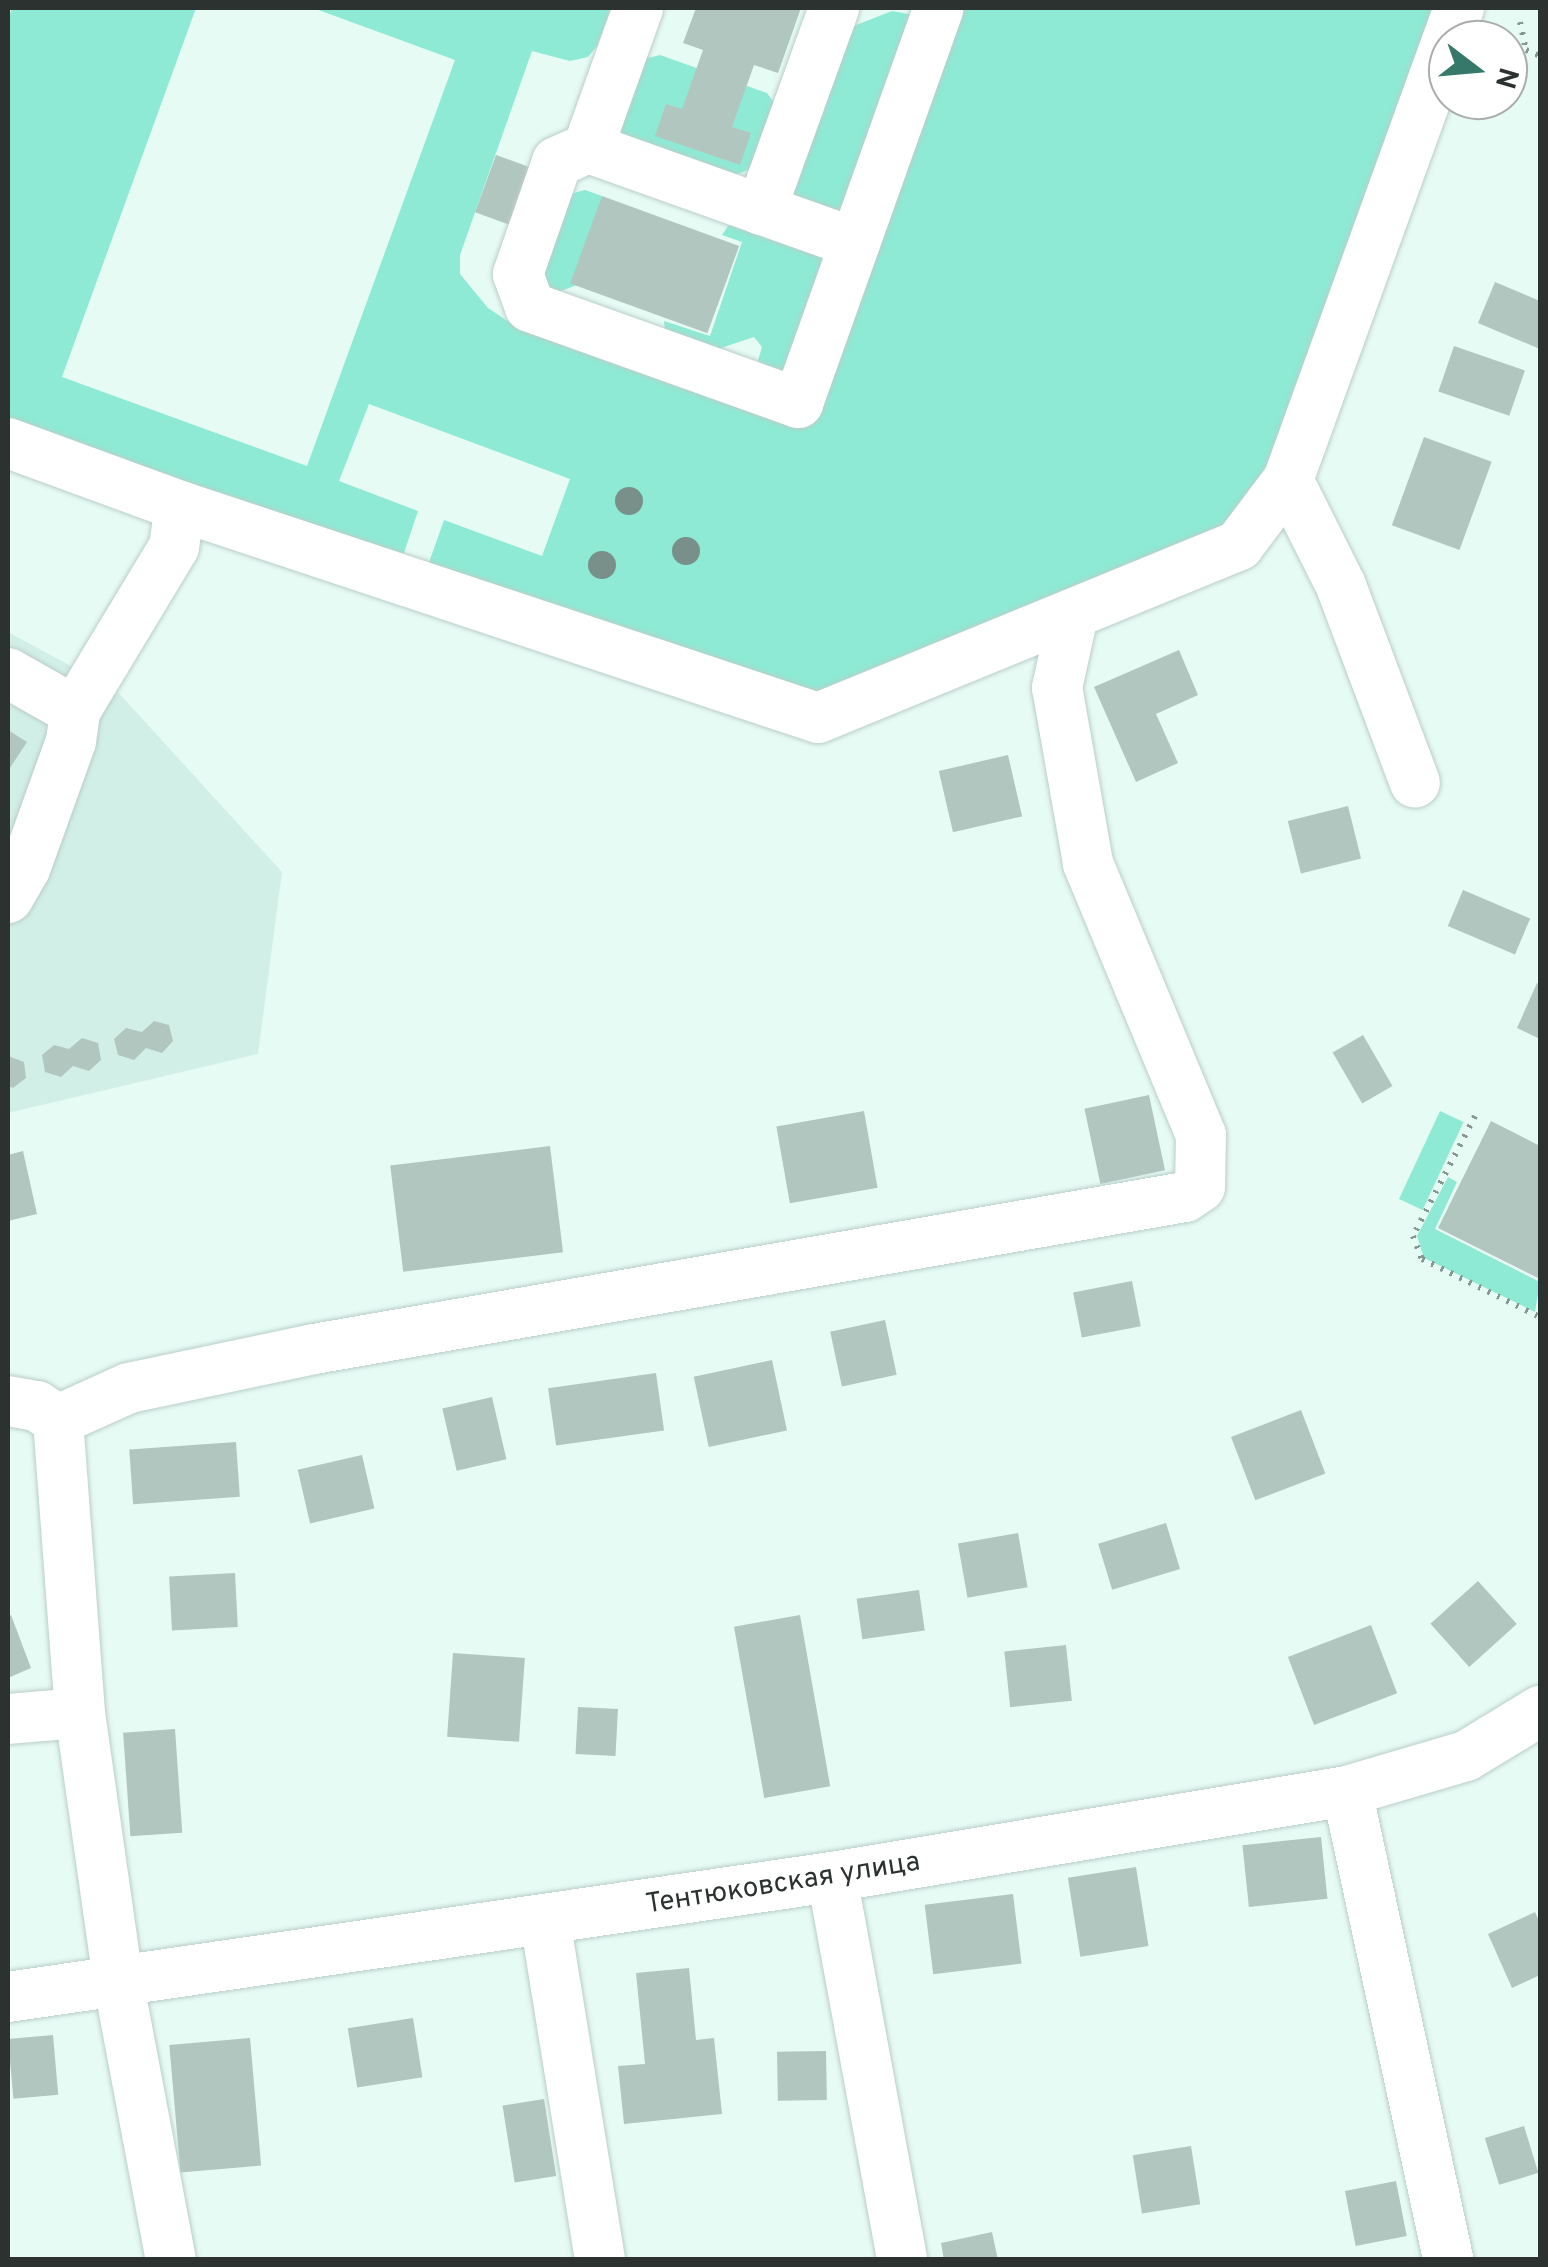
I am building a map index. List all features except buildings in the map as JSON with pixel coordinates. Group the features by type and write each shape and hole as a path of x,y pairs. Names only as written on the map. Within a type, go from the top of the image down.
{"street":[{"path":"588,148 638,8"},
{"path":"762,210 834,8"},
{"path":"8,443 180,506 818,718 1239,545 1288,480 1459,8"},
{"path":"854,243 588,148 557,162 518,274 530,307 798,403 854,243 935,9"},
{"path":"1288,480 1341,586 1415,783"},
{"path":"8,898 25,869 52,796 71,741 76,711 174,547 180,506"},
{"path":"58,1420 130,1388 296,1353 1186,1198 1200,1187 1202,1135 1088,862 1058,688 1073,615"},
{"path":"8,673 76,711"},
{"path":"8,1401 37,1406 58,1420"},
{"path":"58,1420 80,1713 118,1980 171,2260"},
{"name":"Тентюковская улица","path":"8,1997 832,1877 1347,1791 1466,1756 1540,1711"},
{"path":"8,1719 80,1713"},
{"path":"1347,1791 1448,2260"},
{"path":"832,1877 902,2260"},
{"path":"545,1920 600,2260"}],"path":[{"path":"1474,1116 1414,1236 1422,1259 1540,1316"}],"shaded area":[{"path":"8,632 117,691 282,872 258,1054 8,1113"}],"green space":[{"path":"12,8 196,8 62,377 307,466 455,60 313,8 611,8 597,46 588,57 570,61 532,51 460,255 460,274 488,308 509,322 763,412 962,8 1438,8 1434,20 1428,20 1428,36 1276,462 1231,526 820,699 427,568 444,520 542,556 570,479 369,404 339,481 418,511 402,559 8,427 8,20"},
{"path":"892,11 909,14 915,21 845,209 826,211 798,200 790,188 851,27"},
{"path":"660,55 767,93 775,104 760,166 732,176 623,135 617,123 636,61"},
{"path":"585,190 602,196 577,285 558,292 540,283 566,195"},
{"path":"746,220 825,257 790,377 757,364 762,347 754,337 706,353 665,332 664,321 710,336 742,242 722,235 728,226"},
{"path":"1440,1111 1464,1122 1423,1210 1399,1199"},
{"path":"1448,1177 1457,1182 1435,1229 1540,1282 1535,1312 1424,1258 1417,1236"}]}
